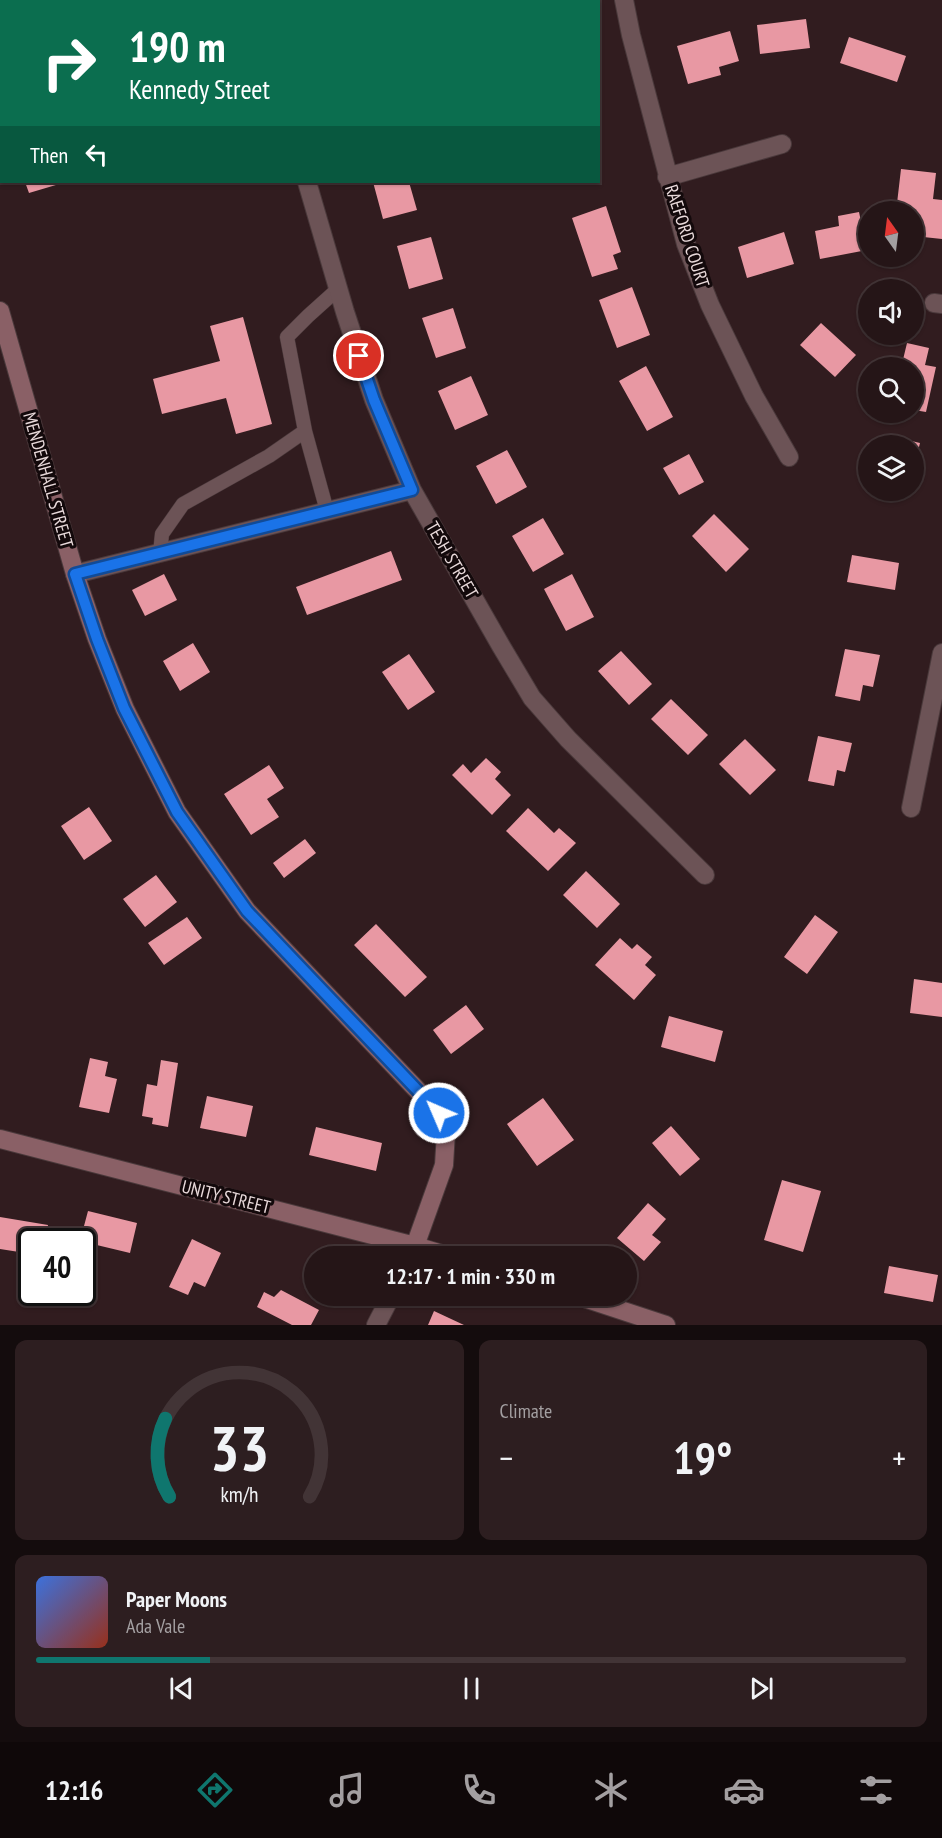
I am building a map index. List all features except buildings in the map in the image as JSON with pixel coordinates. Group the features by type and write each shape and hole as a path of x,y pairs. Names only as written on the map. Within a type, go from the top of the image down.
{"street":[{"name":"RAEFORD COURT","path":"624,0 667,177 686,244 710,305 754,396 789,458"},
{"path":"667,177 782,144"},
{"name":"TESH STREET","path":"307,183 374,400 412,490 501,646 532,698 568,739 705,875"},
{"name":"MENDENHALL STREET","path":"0,311 75,574 97,639 124,708 177,812 247,911 439,1113 446,1132 444,1165 414,1246"},
{"path":"75,574 412,490"},
{"path":"911,808 942,653"},
{"name":"UNITY STREET","path":"0,1139 394,1246"},
{"path":"376,1325 386,1306"},
{"path":"608,1306 664,1325"}],"lane":[{"path":"327,511 305,431 287,337 338,289"},
{"path":"159,553 162,534 183,504 269,456 305,431"}],"route":[{"path":"359,356 374,400 412,490 75,574 124,708 177,812 247,911 439,1113"}]}
